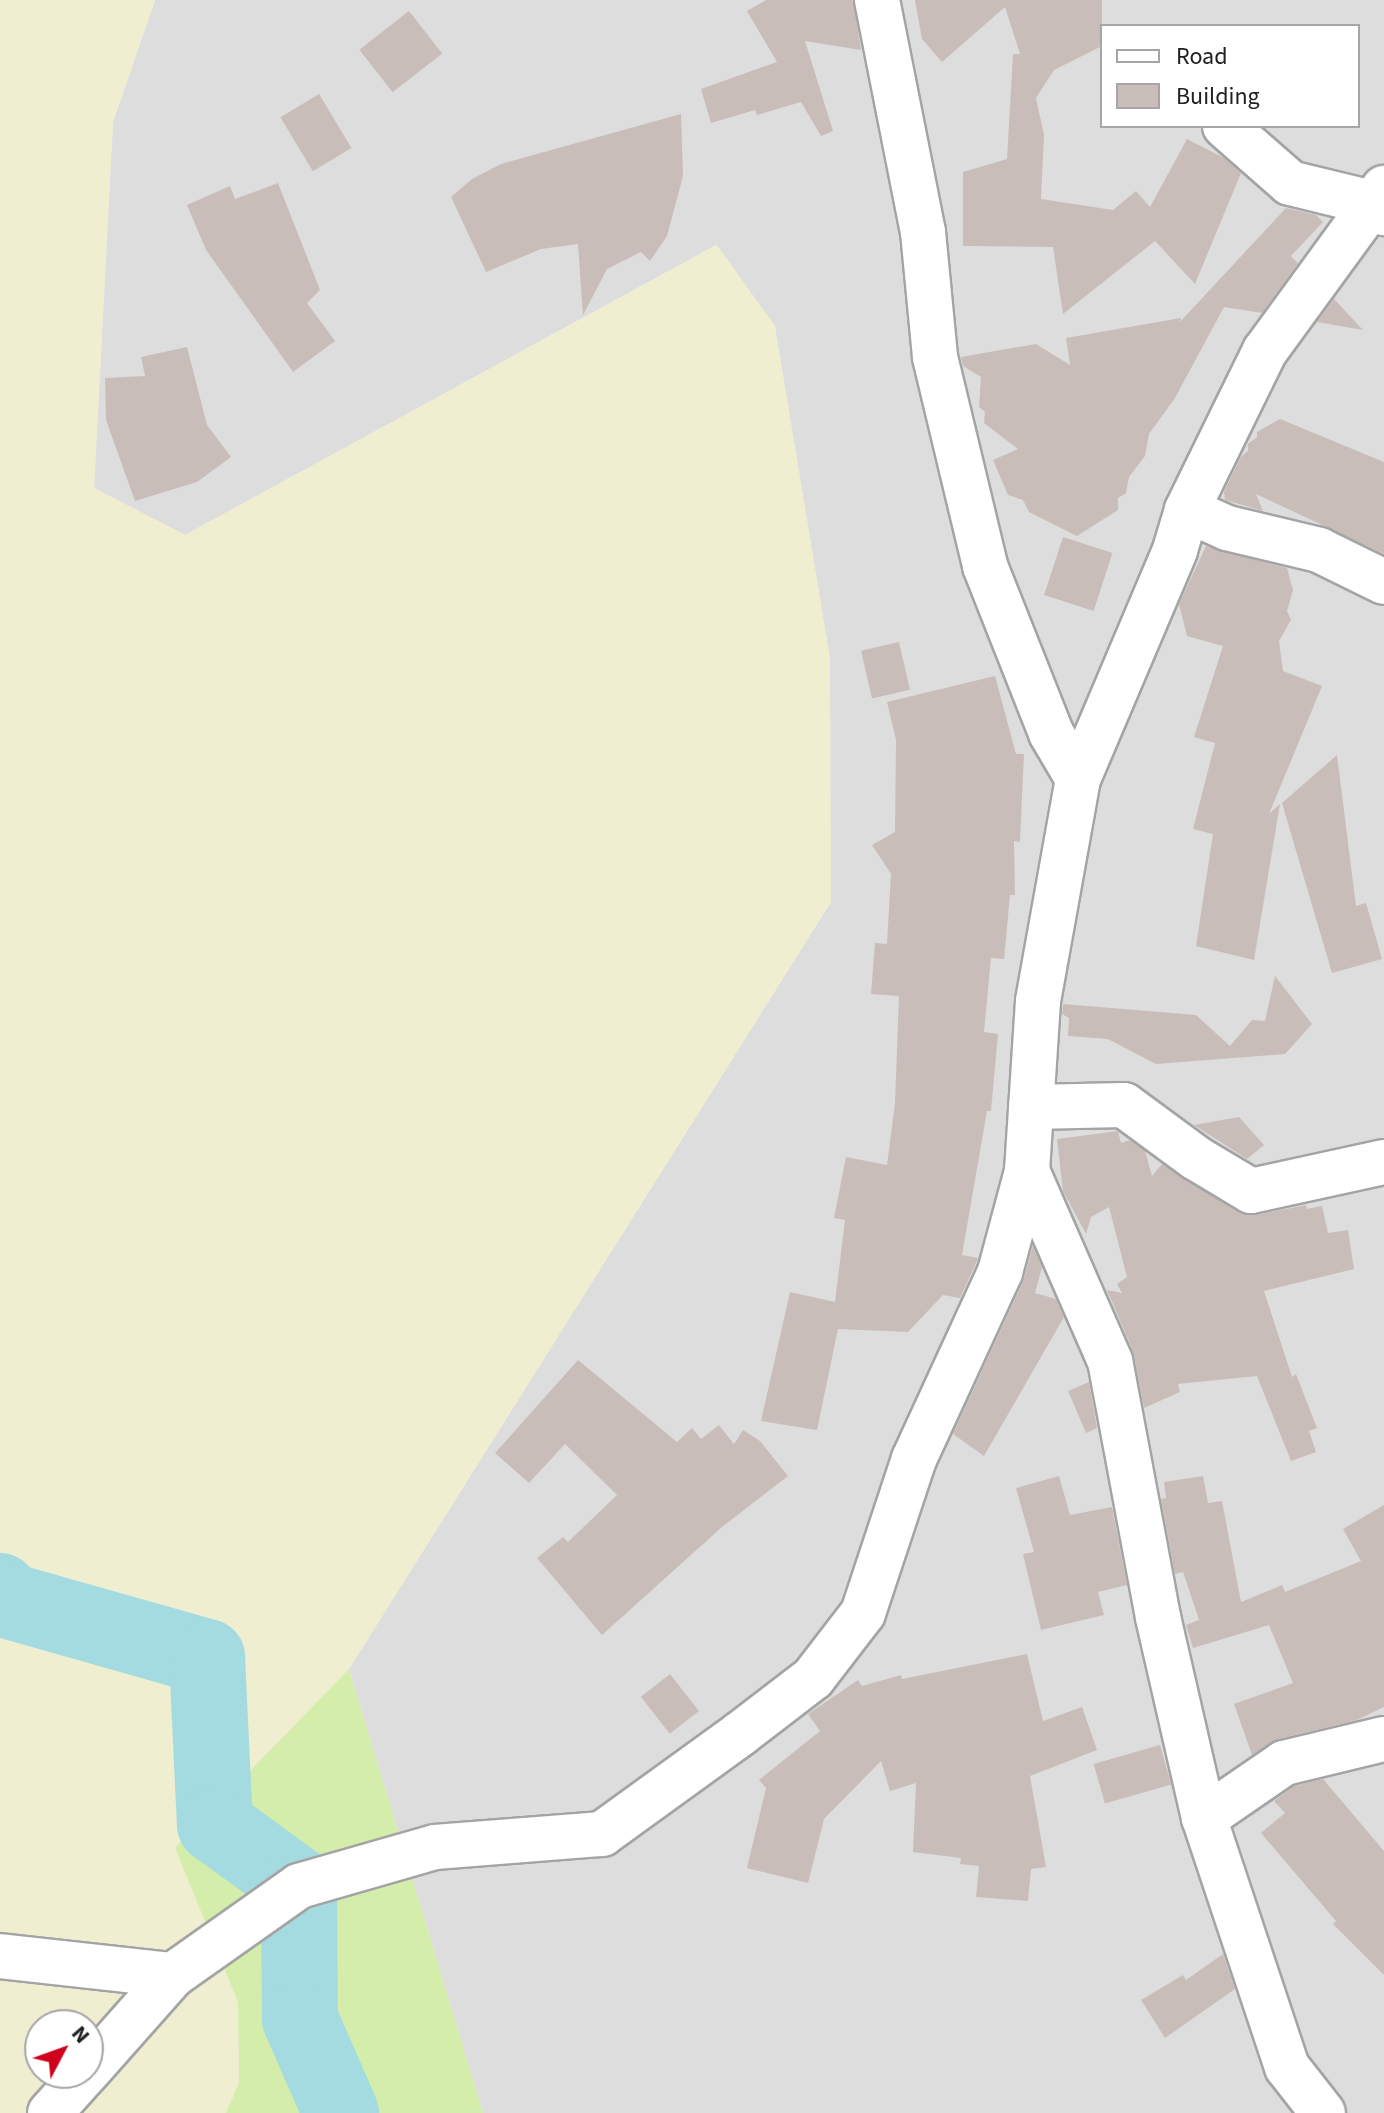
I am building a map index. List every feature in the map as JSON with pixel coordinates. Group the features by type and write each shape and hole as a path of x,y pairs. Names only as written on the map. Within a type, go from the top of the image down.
{"street":[{"path":"877,0 923,232 935,357 985,566 1051,733 1078,779"},
{"path":"104,2053 173,1975 299,1886 435,1847 602,1834 813,1678 863,1613 914,1459 1000,1272 1027,1171 1038,1001 1078,779 1175,550 1187,510 1265,351 1380,201 1290,183 1227,128"},
{"path":"1187,510 1227,528 1319,550 1384,582"},
{"path":"1031,1107 1124,1105 1196,1158 1251,1191 1384,1162"},
{"path":"1027,1171 1110,1361 1158,1617 1204,1818 1287,2067 1323,2113"},
{"path":"1204,1818 1284,1763 1384,1739"},
{"path":"0,1956 173,1975"},
{"path":"50,2113 72,2089"}],"shaded area":[{"path":"0,0 155,0 113,122 94,488 185,535 717,245 775,326 830,658 831,902 349,1669 175,1847 238,2002 239,2083 226,2113 0,2113"},
{"path":"155,0 1384,0 1384,2113 483,2113 349,1669 831,902 716,245 185,535 94,488 113,122"}],"green space":[{"path":"349,1669 483,2113 226,2113 239,2083 238,2002 175,1848"}],"building":[{"path":"766,0 853,0 861,50 805,41 833,131 821,136 801,102 757,115 755,110 711,123 701,89 777,62 747,11"},
{"path":"915,0 1102,0 1100,47 1054,70 1036,98 1044,135 1041,199 1113,210 1136,191 1150,207 1187,139 1224,158 1241,173 1195,284 1155,241 1063,314 1053,247 963,246 963,172 1007,159 1013,54 1020,54 1005,7 942,62 922,39"},
{"path":"409,11 442,54 393,92 359,50"},
{"path":"319,94 351,148 313,171 280,117"},
{"path":"681,114 683,176 667,236 650,261 641,252 607,269 583,315 578,244 541,249 486,272 451,197 472,179 501,164"},
{"path":"278,183 320,290 307,303 335,341 293,372 206,250 187,205 230,186 235,199"},
{"path":"1286,208 1316,215 1323,222 1291,256 1298,263 1262,313 1224,307 1175,398 1149,434 1145,456 1129,477 1126,493 1118,498 1118,510 1077,536 1029,512 1023,500 1008,495 993,460 1018,449 984,423 985,412 979,407 981,377 963,366 961,357 1036,344 1070,365 1066,338 1181,318 1179,323"},
{"path":"1334,299 1363,330 1317,322"},
{"path":"187,347 207,425 231,457 197,482 135,501 106,420 105,378 145,376 141,357"},
{"path":"1280,419 1384,462 1384,554 1256,494 1263,511 1225,500 1224,492 1241,457 1248,451 1248,444 1257,437 1257,432"},
{"path":"1063,537 1112,553 1094,611 1044,595"},
{"path":"1206,546 1287,568 1293,590 1287,611 1291,620 1279,641 1283,671 1322,686 1269,814 1280,804 1254,960 1196,946 1213,834 1193,829 1215,743 1194,737 1223,646 1187,636 1179,604"},
{"path":"899,642 910,690 872,699 861,651"},
{"path":"995,676 1016,754 1024,754 1020,842 1014,841 1015,895 1010,895 1004,959 991,958 984,1032 998,1034 991,1111 987,1111 962,1255 978,1258 960,1298 943,1295 908,1332 838,1329 817,1430 761,1421 790,1292 835,1302 845,1220 834,1218 846,1157 887,1165 895,1103 899,996 871,994 875,943 887,944 891,874 872,845 895,832 896,740 887,702"},
{"path":"1337,755 1356,906 1366,903 1382,959 1332,973 1282,803"},
{"path":"1275,976 1312,1024 1285,1054 1156,1064 1108,1039 1068,1036 1069,1018 1062,1014 1063,1004 1196,1015 1230,1046 1252,1020 1265,1021"},
{"path":"1239,1117 1264,1145 1247,1159 1194,1125"},
{"path":"1118,1131 1121,1143 1130,1140 1145,1151 1152,1176 1162,1164 1239,1213 1256,1215 1306,1205 1307,1209 1322,1206 1328,1233 1348,1230 1354,1269 1264,1291 1292,1377 1296,1374 1317,1428 1309,1431 1316,1452 1291,1461 1257,1376 1178,1384 1180,1392 1144,1408 1133,1351 1107,1290 1122,1293 1117,1284 1127,1277 1109,1207 1091,1217 1086,1234 1063,1191 1057,1139"},
{"path":"1033,1246 1042,1267 1035,1293 1056,1299 1064,1317 984,1456 953,1434 1023,1282"},
{"path":"578,1360 677,1442 692,1428 701,1439 719,1425 734,1444 743,1430 760,1441 788,1476 722,1527 602,1635 537,1558 563,1537 568,1542 617,1495 565,1444 529,1483 495,1453"},
{"path":"1089,1382 1097,1428 1086,1433 1068,1391"},
{"path":"1059,1476 1070,1515 1112,1507 1127,1585 1098,1592 1104,1615 1041,1630 1023,1554 1034,1552 1016,1488"},
{"path":"1203,1476 1208,1503 1222,1501 1241,1602 1282,1585 1285,1592 1361,1561 1343,1529 1384,1505 1384,1707 1357,1720 1278,1739 1252,1755 1234,1704 1293,1683 1269,1625 1193,1648 1186,1625 1199,1620 1183,1572 1175,1574 1161,1499 1166,1498 1164,1482"},
{"path":"1027,1654 1043,1721 1082,1707 1097,1750 1030,1776 1046,1867 1031,1869 1028,1901 976,1897 979,1866 960,1864 961,1858 913,1852 916,1783 890,1791 881,1761 824,1819 808,1883 747,1868 766,1788 759,1780 820,1731 808,1714 858,1680 862,1686 901,1675 902,1679"},
{"path":"670,1674 699,1711 670,1734 641,1697"},
{"path":"1160,1745 1171,1784 1105,1803 1094,1764"},
{"path":"1323,1779 1384,1851 1384,1975 1333,1924 1336,1921 1261,1833 1285,1813 1274,1801 1294,1786"},
{"path":"1223,1954 1235,1989 1165,2038 1141,2000 1183,1975 1186,1980"}],"waterway":[{"path":"0,1591 9,1601 207,1657 215,1825 299,1886 300,2019 341,2113"}]}
